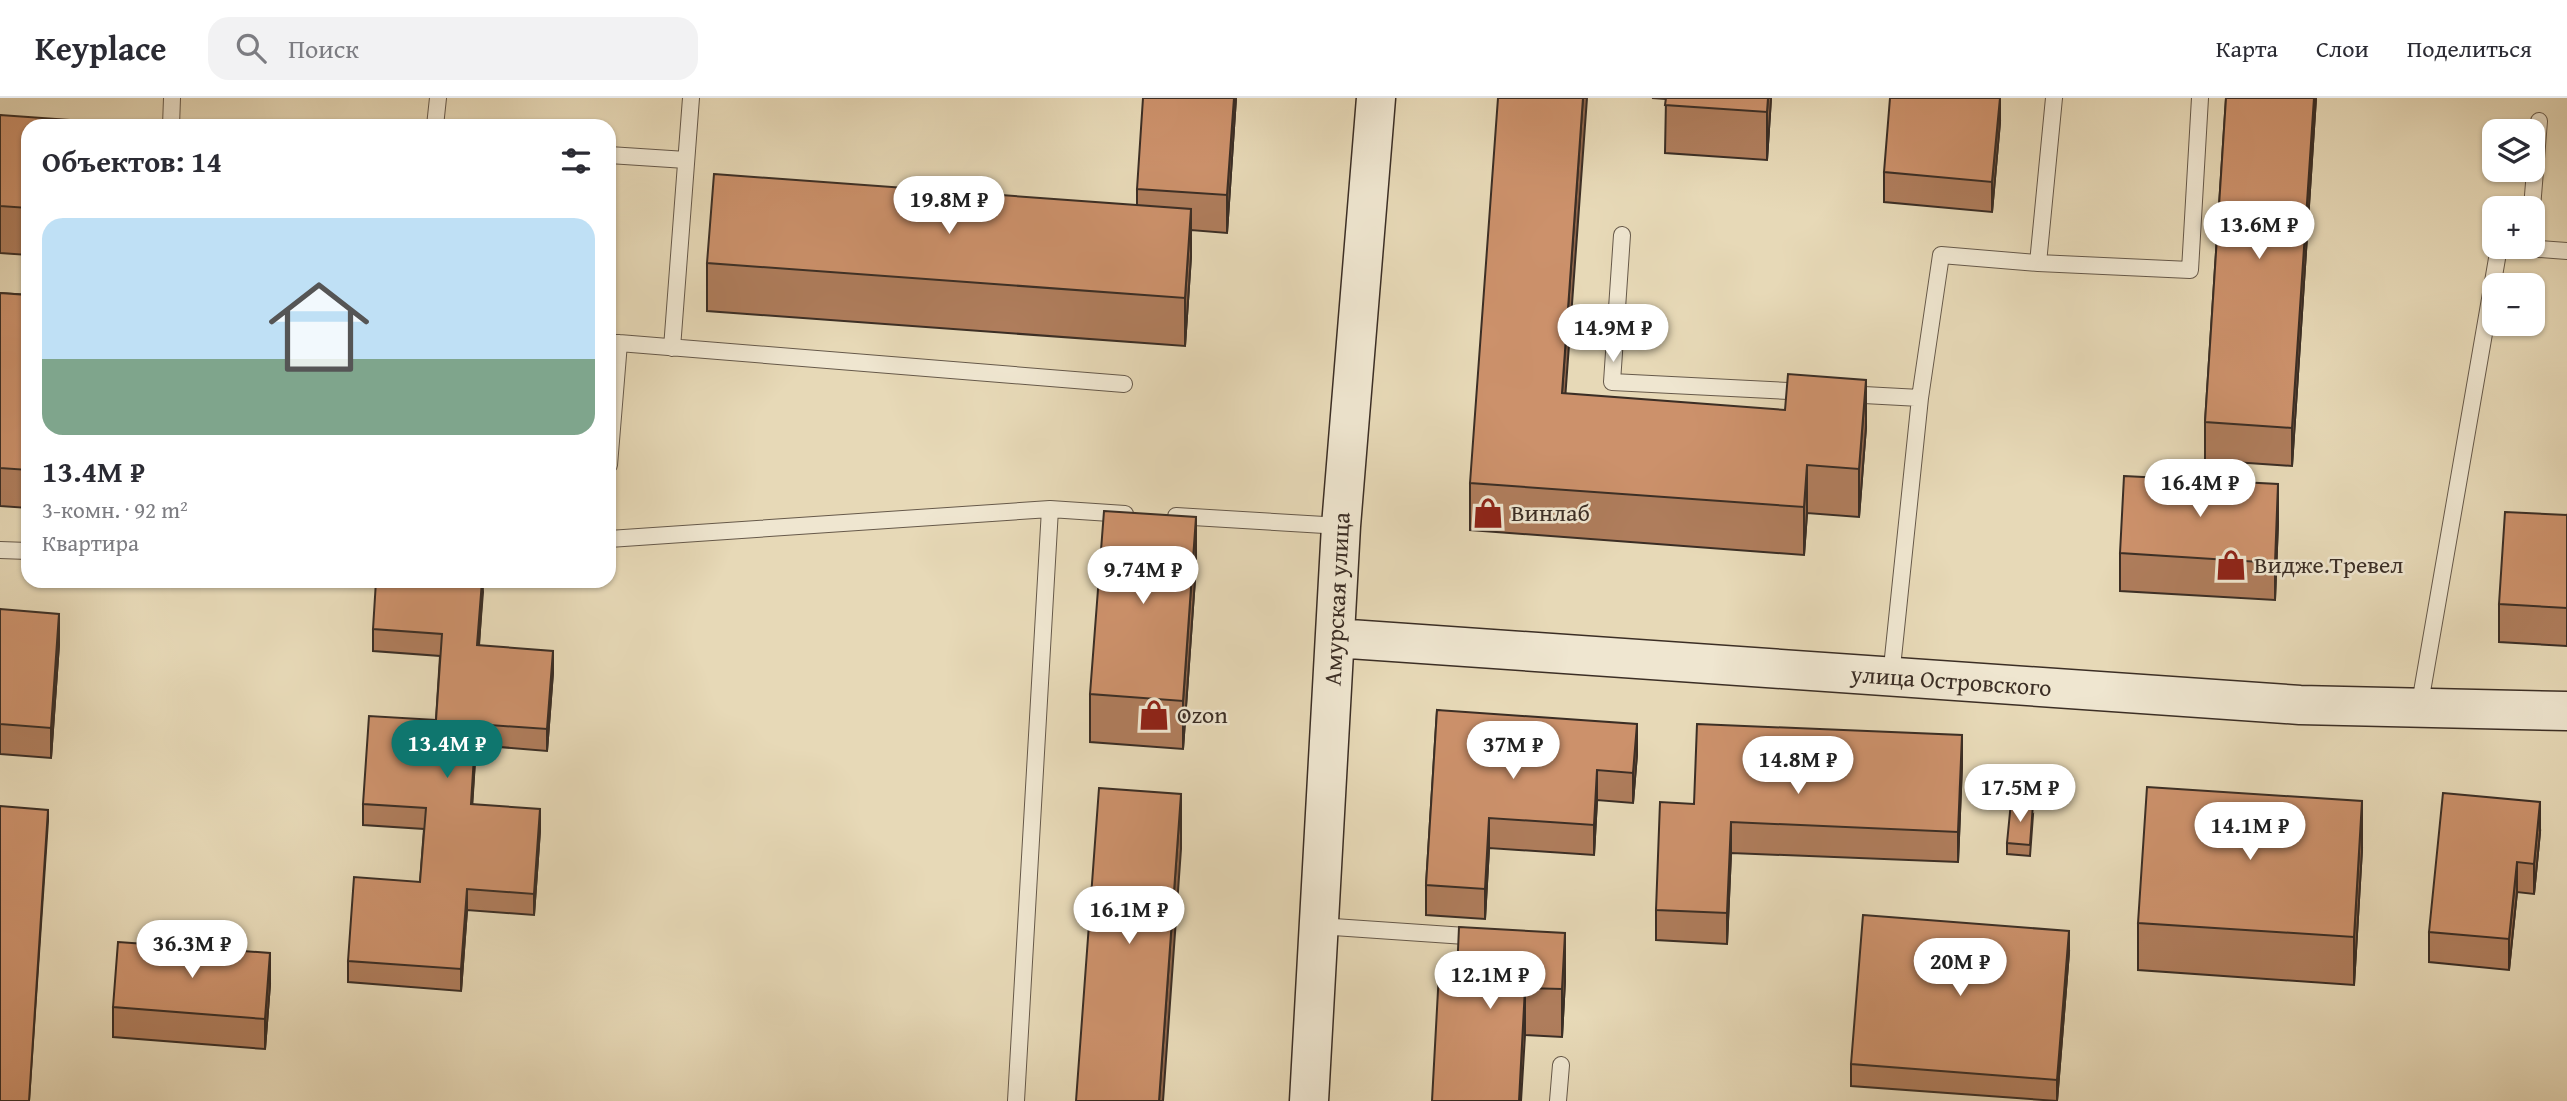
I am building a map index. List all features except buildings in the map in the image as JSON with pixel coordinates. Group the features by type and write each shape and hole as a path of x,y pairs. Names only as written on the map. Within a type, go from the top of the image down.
{"street":[{"name":"Амурская улица","path":"1308,1101 1341,526 1377,98"},
{"name":"улица Островского","path":"1335,638 2300,705 2567,711"}],"lane":[{"path":"171,119 172,98"},
{"path":"436,119 438,98"},
{"path":"672,348 691,98"},
{"path":"2038,263 2054,98"},
{"path":"1891,677 1920,398 1941,254 2038,263 2190,270 2200,98"},
{"path":"616,155 686,160"},
{"path":"1622,235 1612,382 1920,398"},
{"path":"2545,249 2567,251"},
{"path":"2419,709 2497,259"},
{"path":"616,343 1124,384"},
{"path":"1016,1101 1050,509"},
{"path":"616,539 1050,509 1341,526"},
{"path":"0,550 21,551"},
{"path":"1319,926 1500,938"},
{"path":"1558,1101 1561,1065"}],"place":[{"name":"Винлаб","path":"1488,513"},
{"name":"Видже.Тревел","path":"2231,565"},
{"name":"Ozon","path":"1154,715"}]}
